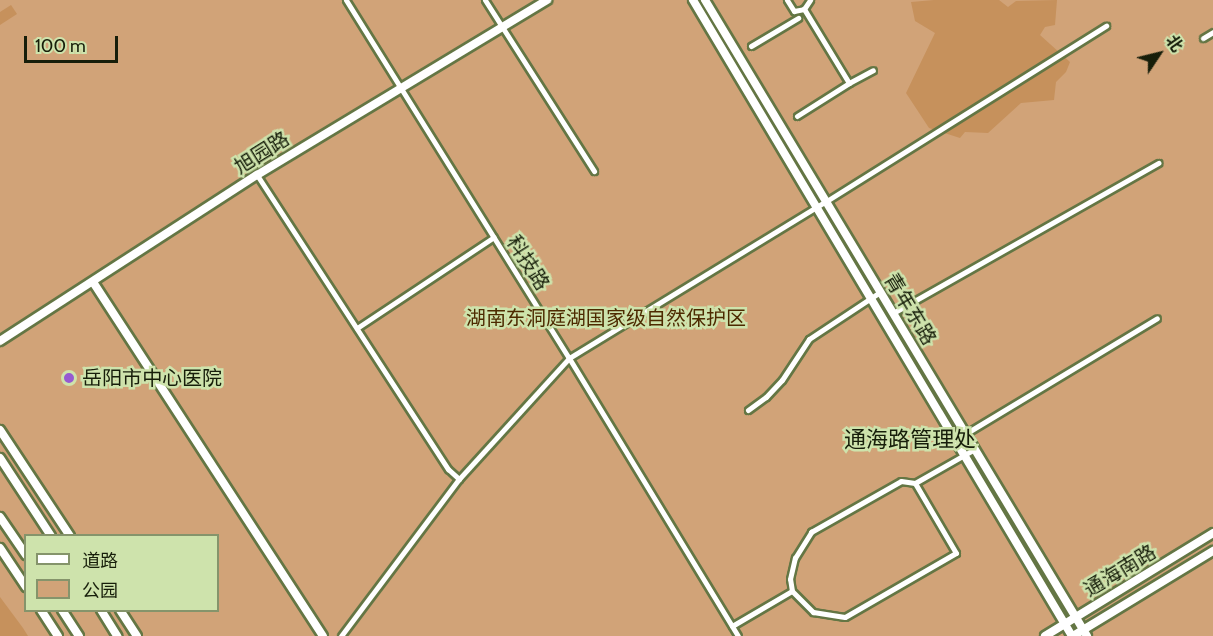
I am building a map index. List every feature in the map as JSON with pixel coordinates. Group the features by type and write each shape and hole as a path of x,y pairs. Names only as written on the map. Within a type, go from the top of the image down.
{"main road":[{"name":"旭园路","path":"0,341 257,175 547,0"},
{"name":"青年东路","path":"693,0 1072,636"},
{"name":"青年东路","path":"705,0 973,450 1085,633"},
{"path":"93,282 323,636"},
{"path":"0,430 69,534"},
{"path":"0,458 50,534"},
{"path":"0,517 24,552"},
{"name":"通海南路","path":"1045,636 1213,533"},
{"path":"0,548 24,584"},
{"name":"通海南路","path":"1072,636 1085,633 1213,551"},
{"path":"42,612 58,636"},
{"path":"63,612 79,636"},
{"path":"101,612 117,636"},
{"path":"121,612 137,636"}],"street":[{"name":"科技路","path":"346,0 569,358 738,636"},
{"path":"485,0 594,171"},
{"path":"787,0 798,18"},
{"path":"752,46 798,18 805,11 810,0"},
{"path":"794,11 805,11"},
{"path":"805,11 849,83"},
{"path":"341,636 459,479 569,358 825,202 1106,26"},
{"path":"1203,38 1213,32"},
{"path":"797,116 873,70"},
{"path":"893,313 1158,163"},
{"path":"257,175 448,468 459,479"},
{"path":"357,328 494,237"},
{"path":"748,410 766,397 782,380 809,339 880,292"},
{"path":"965,434 1157,318"},
{"path":"915,483 956,553 845,617 813,612 792,591 790,579 795,558 811,532 901,481 915,483 973,450"},
{"path":"732,626 792,591"}],"green space":[{"name":"湖南东洞庭湖国家级自然保护区","path":"0,0 1213,0 1213,636 0,636"}],"shaded area":[{"path":"999,0 1008,7 1016,1 1057,0 1055,25 1045,27 1040,35 1070,62 1066,72 1056,82 1054,100 1021,103 988,133 965,132 960,138 929,128 906,93 935,33 915,21 911,2"},
{"path":"11,5 17,14 0,25 0,12"},
{"path":"0,597 23,628 28,636 0,636"}],"place":[{"name":"岳阳市中心医院","path":"69,378"}],"district":[{"name":"通海路管理处","path":"910,440"}]}
